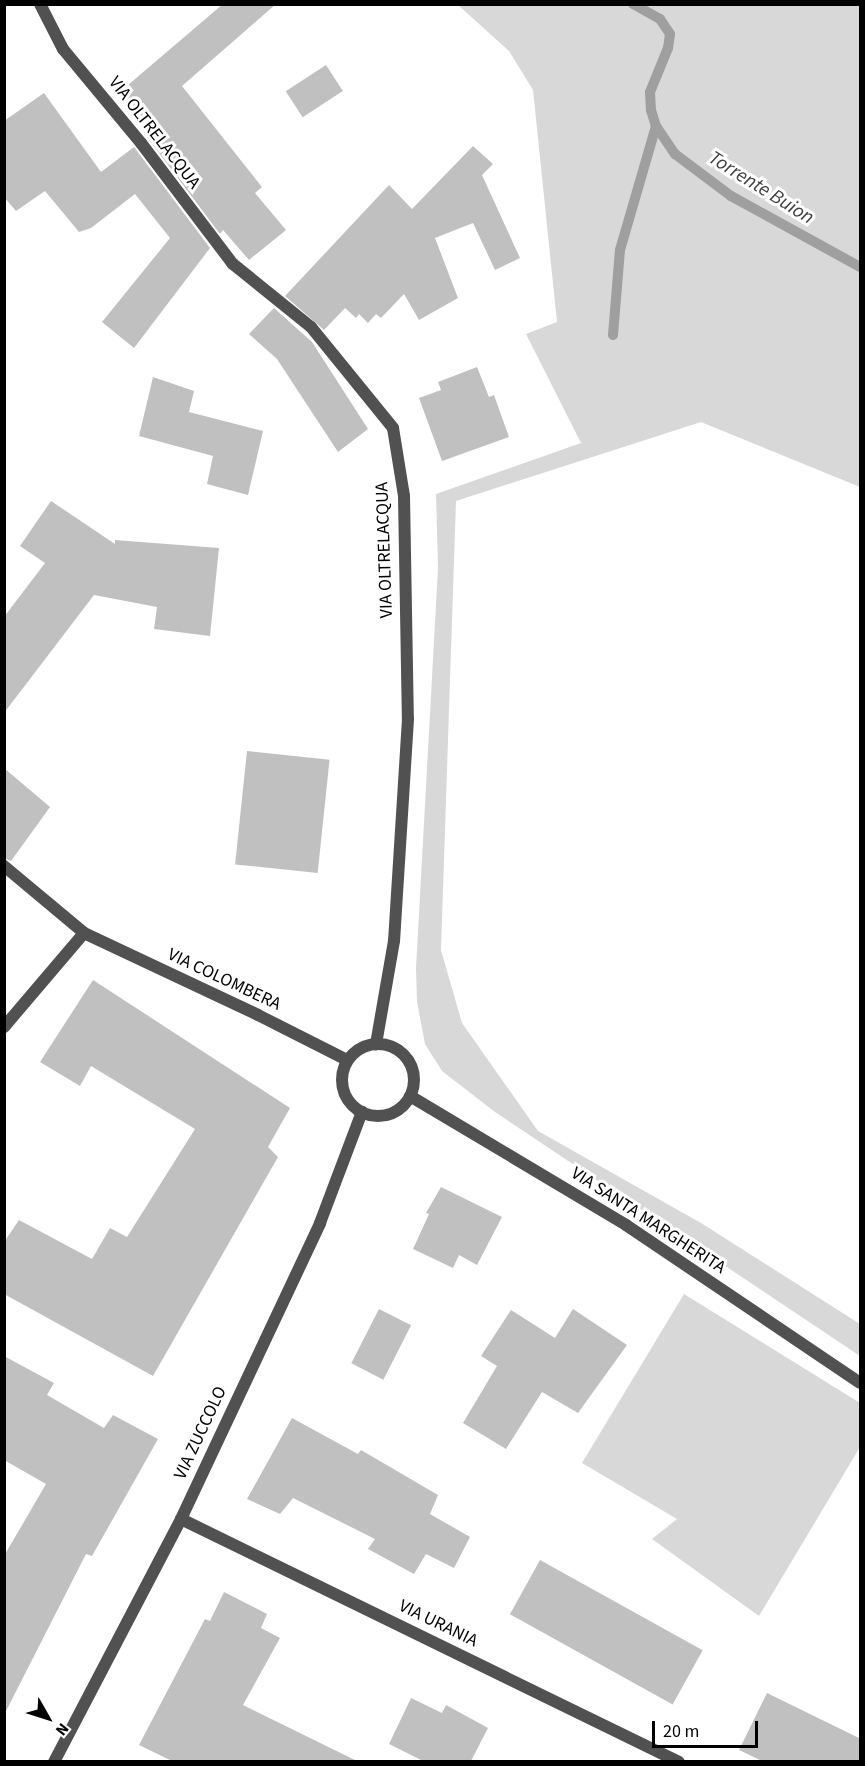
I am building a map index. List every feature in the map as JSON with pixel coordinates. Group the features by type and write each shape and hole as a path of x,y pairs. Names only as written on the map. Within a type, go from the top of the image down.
{"street":[{"name":"VIA OLTRELACQUA","path":"40,4 63,48 141,143 233,264 311,327 393,428 404,496 408,719 393,941 376,1044"},
{"name":"VIA COLOMBERA","path":"4,866 84,933 258,1015 347,1060"},
{"path":"4,1027 84,933"},
{"path":"376,1044 390,1045 407,1057 414,1072 410,1096 404,1105 388,1114 371,1115 362,1112 350,1102 343,1087 343,1074 347,1060 362,1048 376,1044"},
{"name":"VIA SANTA MARGHERITA","path":"410,1096 627,1225 861,1383"},
{"name":"VIA ZUCCOLO","path":"54,1761 181,1519 320,1223 362,1112"},
{"name":"VIA URANIA","path":"181,1519 679,1761"}],"shaded area":[{"path":"458,5 860,5 860,487 701,422 456,501 441,950 462,1023 538,1131 701,1223 860,1324 860,1356 495,1112 442,1071 425,1044 417,1002 416,968 438,568 436,494 581,443 526,334 557,322 533,90 509,51"},
{"path":"684,1294 860,1403 860,1447 759,1616 652,1539 677,1519 582,1463"}],"building":[{"path":"223,4 276,4 182,86 262,187 255,193 286,230 249,260 223,230 220,234 147,137 154,131 121,91"},
{"path":"326,65 343,91 303,117 286,91"},
{"path":"44,93 101,172 134,147 210,248 134,348 102,322 170,238 135,194 91,228 79,232 45,191 16,211 4,197 4,121"},
{"path":"473,146 493,164 482,175 520,258 495,270 473,223 435,238 458,298 419,320 404,294 381,318 376,314 368,323 359,314 356,318 345,308 324,330 285,296 389,185 412,209"},
{"path":"274,308 312,342 368,429 338,452 277,359 249,334"},
{"path":"477,367 489,397 494,395 509,437 442,461 419,398 441,390 438,382"},
{"path":"153,377 194,391 189,412 263,431 248,495 207,484 213,456 139,436"},
{"path":"51,501 115,544 115,540 219,548 210,636 154,629 157,607 94,595 4,713 4,617 45,563 20,546"},
{"path":"247,751 330,760 318,873 235,864"},
{"path":"4,768 50,807 11,861 4,858"},
{"path":"93,980 290,1108 268,1147 278,1157 153,1376 4,1294 4,1242 19,1220 92,1259 110,1228 127,1237 195,1129 91,1066 80,1086 40,1062"},
{"path":"441,1187 502,1217 477,1265 459,1255 453,1268 413,1249 429,1214 426,1213"},
{"path":"379,1309 411,1325 383,1380 351,1363"},
{"path":"573,1309 627,1345 578,1413 542,1392 506,1449 463,1423 497,1366 481,1356 511,1310 555,1338"},
{"path":"4,1356 54,1383 47,1395 104,1428 113,1415 158,1439 92,1556 86,1554 4,1715 4,1556 46,1484 4,1460"},
{"path":"292,1418 358,1454 361,1450 438,1495 430,1514 470,1537 454,1568 426,1554 414,1574 368,1549 375,1539 293,1498 280,1514 247,1499"},
{"path":"540,1560 703,1650 673,1704 510,1614"},
{"path":"224,1592 267,1614 261,1628 280,1638 243,1705 357,1761 172,1761 139,1745 205,1619 210,1621"},
{"path":"767,1693 861,1739 861,1761 762,1761 739,1750"},
{"path":"411,1698 442,1713 446,1705 488,1728 471,1761 423,1761 389,1744"}],"waterway":[{"name":"Torrente Buion","path":"633,4 660,19 670,34 668,48 650,92 651,110 656,126 675,154 731,196 860,267"},
{"path":"613,335 620,250 656,126"}]}
